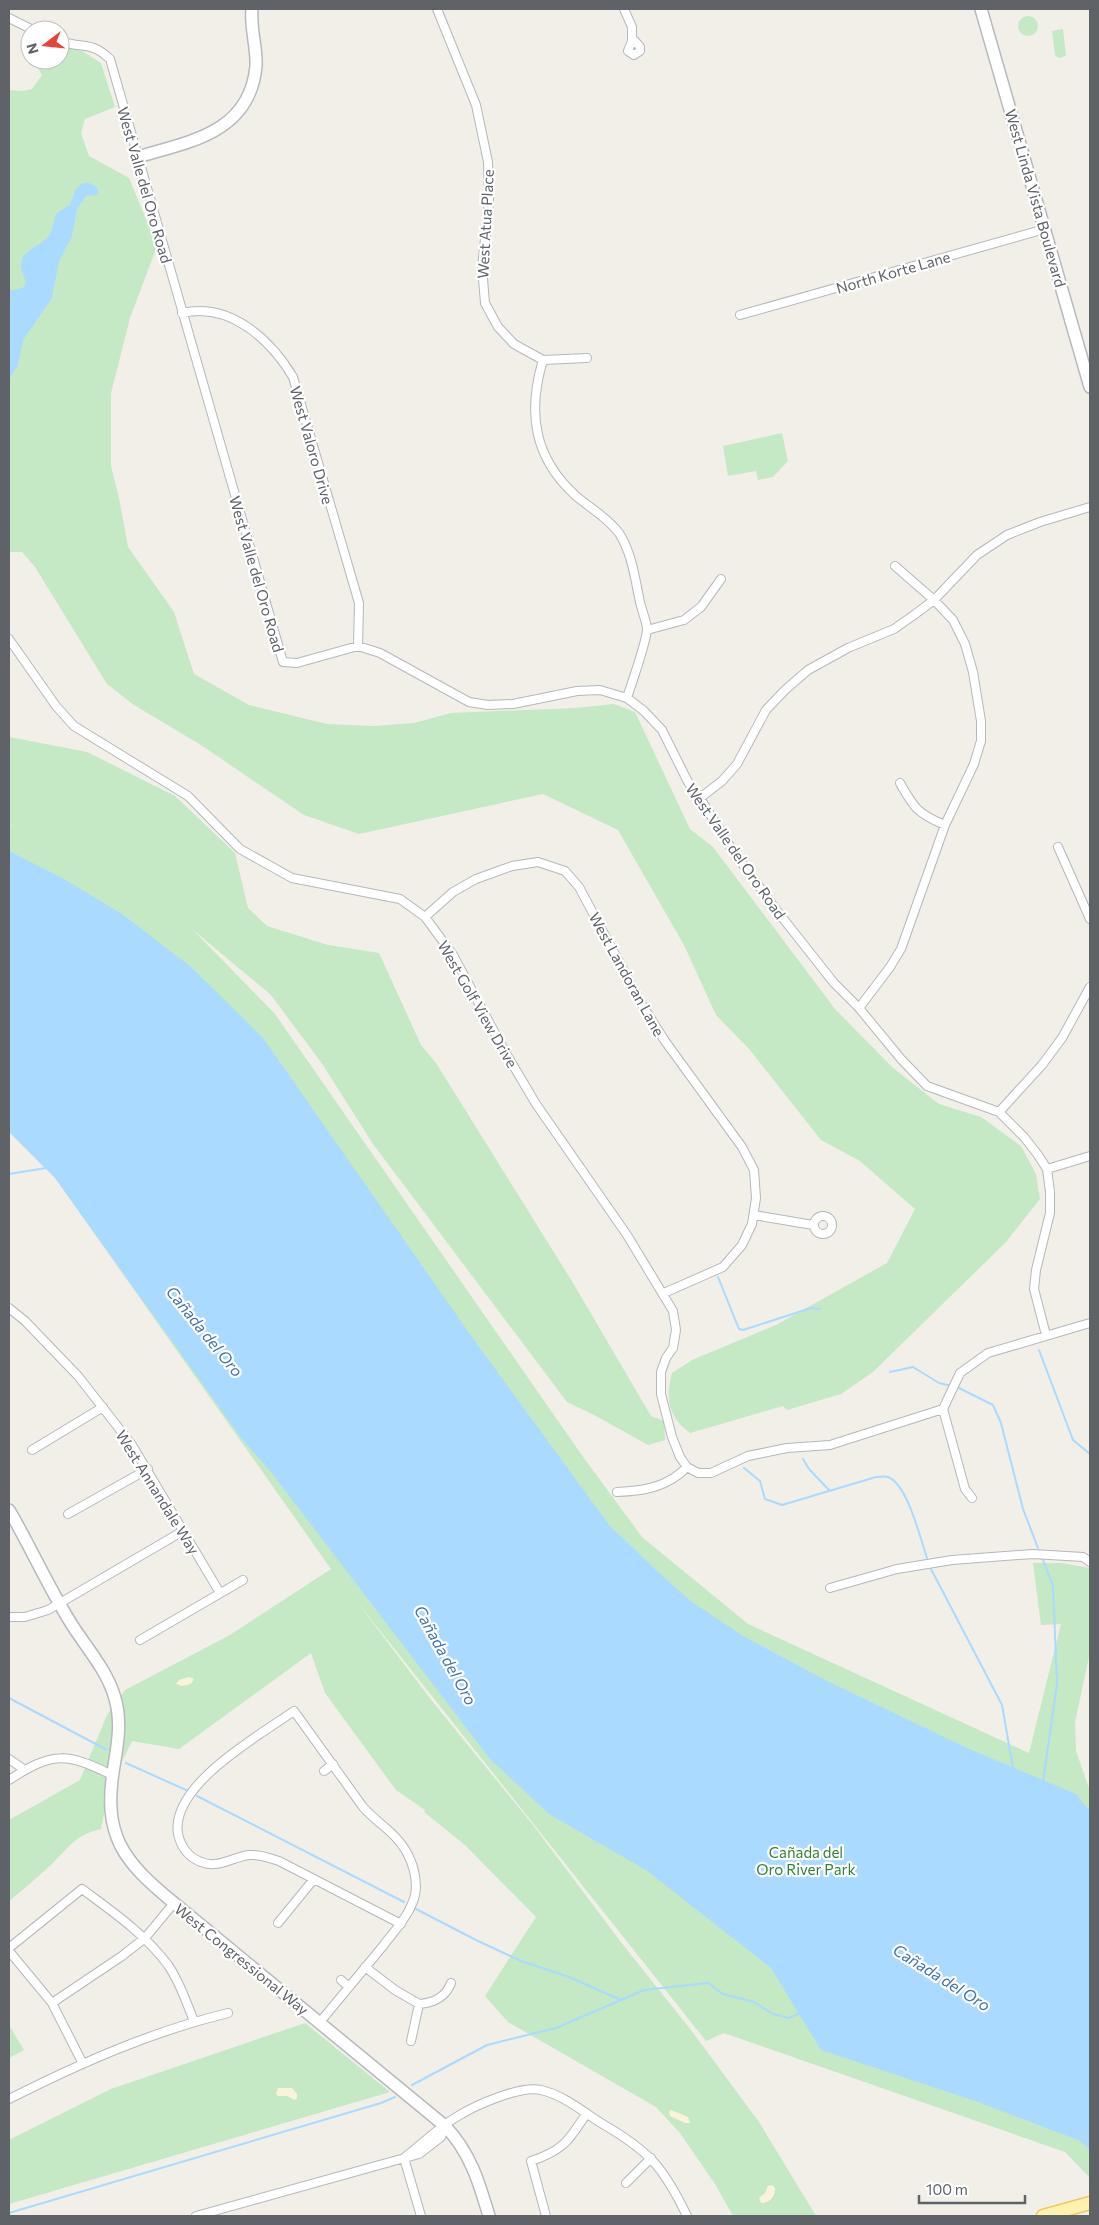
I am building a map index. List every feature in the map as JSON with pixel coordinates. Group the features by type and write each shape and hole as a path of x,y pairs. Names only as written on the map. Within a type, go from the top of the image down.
{"main road":[{"path":"1043,2216 1090,2203"}],"street":[{"path":"137,157 210,135 224,126 239,110 252,87 256,66 252,9"},
{"name":"West Atua Place","path":"437,9 476,105 488,162 489,202 482,267 485,303 498,327 514,344 543,360"},
{"path":"624,9 631,21 632,41"},
{"name":"West Linda Vista Boulevard","path":"981,9 1090,387"},
{"name":"West Valle del Oro Road","path":"70,43 100,50 110,59 283,662 297,663 358,646 380,653 469,702 488,705 513,704 577,691 600,690 628,698 644,711 662,730 688,782 732,848 774,907 834,983 927,1086 999,1112 1024,1137 1047,1169 1050,1213 1036,1270 1034,1289 1046,1335"},
{"name":"North Korte Lane","path":"740,315 1045,229"},
{"name":"West Valoro Drive","path":"182,313 197,310 226,317 247,326 266,340 293,377 359,603 358,646"},
{"path":"587,358 543,360 534,401 536,426 543,454 558,479 578,498 599,512 618,533 630,558 647,630 628,698"},
{"path":"700,798 722,781 737,764 766,710 784,690 808,670 848,648 894,629 934,600 960,571 977,555 993,544 1020,529 1090,507"},
{"path":"858,1008 890,967 901,949 945,825 974,764 981,742 981,721 973,672 965,644 953,620 934,600 895,566"},
{"path":"647,630 684,620 701,607 721,579"},
{"name":"West Golf View Drive","path":"9,639 56,706 74,726 188,796 240,849 292,878 400,899 425,917 453,955 504,1050 536,1104 627,1234 664,1293 673,1311 676,1330 673,1348 666,1358 661,1372 661,1394 672,1437 680,1456 688,1467"},
{"path":"900,783 912,806 929,818 945,825"},
{"path":"1058,847 1090,919"},
{"name":"West Landoran Lane","path":"425,917 453,892 468,883 512,866 538,862 565,871 579,887 642,1005 664,1041 742,1147 754,1170 756,1198 754,1214 752,1224 742,1245 723,1266 664,1293"},
{"path":"999,1112 1042,1065 1062,1038 1090,987"},
{"path":"1047,1169 1090,1156"},
{"path":"754,1214 813,1225"},
{"name":"West Annandale Way","path":"9,1308 26,1320 103,1407 148,1469 220,1593"},
{"path":"972,1498 965,1489 943,1409 960,1373 988,1353 1090,1322"},
{"path":"32,1450 103,1407"},
{"path":"617,1492 642,1491 662,1485 677,1478 688,1467 698,1473 711,1473 748,1456 787,1448 830,1445 943,1409"},
{"path":"68,1514 148,1469"},
{"name":"West Congressional Way","path":"9,1510 30,1547 48,1571 62,1602 114,1694 119,1719 118,1745 112,1775 112,1820 126,1857 141,1876 445,2126 458,2139 469,2157 489,2216"},
{"path":"9,1616 33,1616 62,1602 183,1531"},
{"path":"830,1588 897,1569 950,1560 1033,1554 1083,1557 1090,1562"},
{"path":"140,1640 243,1580"},
{"path":"320,2022 401,1924 410,1911 416,1882 411,1861 400,1842 368,1813 294,1711 204,1776 189,1794 175,1817 184,1849 191,1857 203,1863 214,1864 252,1855 264,1856 314,1879 401,1924"},
{"path":"9,1780 25,1770 50,1759 65,1758 86,1762 112,1775"},
{"path":"9,1759 25,1770"},
{"path":"324,1770 333,1764"},
{"path":"278,1922 314,1879"},
{"path":"82,2062 52,2003 9,1950 82,1889 145,1938 169,1966 180,1985 194,2021"},
{"path":"52,2003 122,1956 145,1938 174,1903"},
{"path":"365,1968 395,1990 419,2004 433,2001 442,1996 448,1991 451,1983"},
{"path":"341,1980 349,1987"},
{"path":"411,2041 419,2004"},
{"path":"9,2099 82,2062 129,2043 194,2021 228,2013"},
{"path":"196,2216 404,2158 458,2116 510,2094 540,2090 559,2096 634,2143 651,2158 671,2185 687,2216"},
{"path":"546,2216 530,2161 550,2154 566,2144 586,2114"},
{"path":"404,2158 421,2216"},
{"path":"626,2183 651,2158"}],"green space":[{"path":"1024,16 1032,16 1038,22 1038,30 1032,36 1024,36 1018,30 1018,22"},
{"path":"1063,29 1066,56 1059,58 1055,55 1052,31"},
{"path":"70,48 82,51 101,63 115,107 85,119 81,133 89,156 129,178 157,246 130,318 111,393 111,466 128,547 174,612 194,674 249,705 327,724 374,726 414,723 451,713 575,708 614,704 635,712 690,829 713,847 835,1009 893,1068 939,1104 981,1117 1021,1146 1036,1174 1040,1199 1006,1242 873,1372 841,1394 787,1410 783,1406 690,1433 677,1420 670,1406 669,1391 672,1373 692,1360 776,1325 887,1263 915,1209 860,1161 821,1140 750,1050 716,1015 684,945 618,830 543,794 359,834 304,815 201,745 134,705 107,684 35,567 22,552 9,552 9,90 22,91 32,89 42,75 39,70 70,70"},
{"path":"782,433 788,461 773,477 758,480 756,471 728,476 723,446"},
{"name":"Cañada del Oro River Park","path":"9,737 87,752 175,796 235,853 248,908 267,926 328,945 379,953 421,1045 436,1063 573,1283 651,1416 664,1421 665,1440 648,1445 567,1402 373,1144 323,1065 271,995 192,929 275,1014 581,1454 642,1537 748,1624 1029,1753 1061,1624 1041,1625 1033,1563 1061,1563 1090,1568 1090,1652 1075,1722 1076,1751 1090,1791 1090,2178 1065,2152 724,2033 706,2041 354,1598 432,1701 533,1825 620,1941 691,2030 759,2122 816,2216 733,2216 715,2184 680,2133 656,2107 508,2022 485,1996 536,1917 465,1845 424,1812 425,1810 396,1790 325,1693 311,1653 179,1749 132,1741 109,1788 101,1829 78,1838 51,1865 9,1901 9,1820 80,1780 107,1715 125,1690 230,1635 331,1569 29,1141 9,1116 9,825 15,827 9,824"},
{"path":"305,2023 390,2092 9,2204 9,2140 111,2089"},
{"path":"9,2025 24,2050 9,2058"}],"sand":[{"path":"189,1677 194,1679 191,1684 182,1686 176,1684 179,1680"},
{"path":"278,2088 292,2088 297,2094 297,2099 278,2096 276,2094"},
{"path":"671,2110 688,2117 690,2123 685,2123 670,2116 669,2112"},
{"path":"772,2185 775,2188 773,2197 767,2202 761,2203 759,2198 765,2193 768,2186"}],"water":[{"path":"83,183 89,183 98,188 98,195 86,196 77,209 72,236 59,261 52,298 23,340 18,365 9,379 9,290 24,287 26,283 21,268 23,257 49,236 57,213 70,205 76,189"},
{"name":"Cañada del Oro River Park","path":"9,851 64,879 122,914 191,967 263,1038 474,1340 609,1525 658,1572 692,1602 743,1636 827,1681 967,1748 1076,1794 1090,1811 1090,2149 1078,2140 978,2102 821,2050 771,1968 646,1870 549,1814 490,1759 271,1472 242,1439 55,1178 9,1132"}],"waterway":[{"path":"9,1174 46,1168"},
{"path":"718,1277 739,1329 743,1330 811,1308 820,1309"},
{"path":"1039,1350 1073,1440 1090,1454"},
{"path":"890,1372 913,1367 939,1383 952,1386"},
{"path":"957,1387 993,1405 1001,1423 1023,1509 1038,1548"},
{"path":"803,1459 809,1469 829,1490"},
{"path":"744,1468 760,1481 765,1499 782,1505 876,1477 888,1477 902,1490 917,1526 927,1558"},
{"path":"1043,1560 1053,1586 1057,1684 1043,1782"},
{"path":"931,1569 1002,1705 1013,1768"},
{"path":"9,1698 107,1750"},
{"path":"126,1763 186,1790"},
{"path":"197,1796 404,1902"},
{"path":"416,1909 521,1961 569,1977 619,1999"},
{"path":"412,2085 487,2045 556,2028 644,1990 708,1983 723,1994 754,2002 773,2014 789,2018 800,2013"},
{"path":"9,2213 381,2103 395,2097"}],"water label":[{"name":"Cañada del Oro","path":"205,1331"},
{"name":"Cañada del Oro","path":"446,1655"},
{"name":"Cañada del Oro","path":"942,1977"}]}
